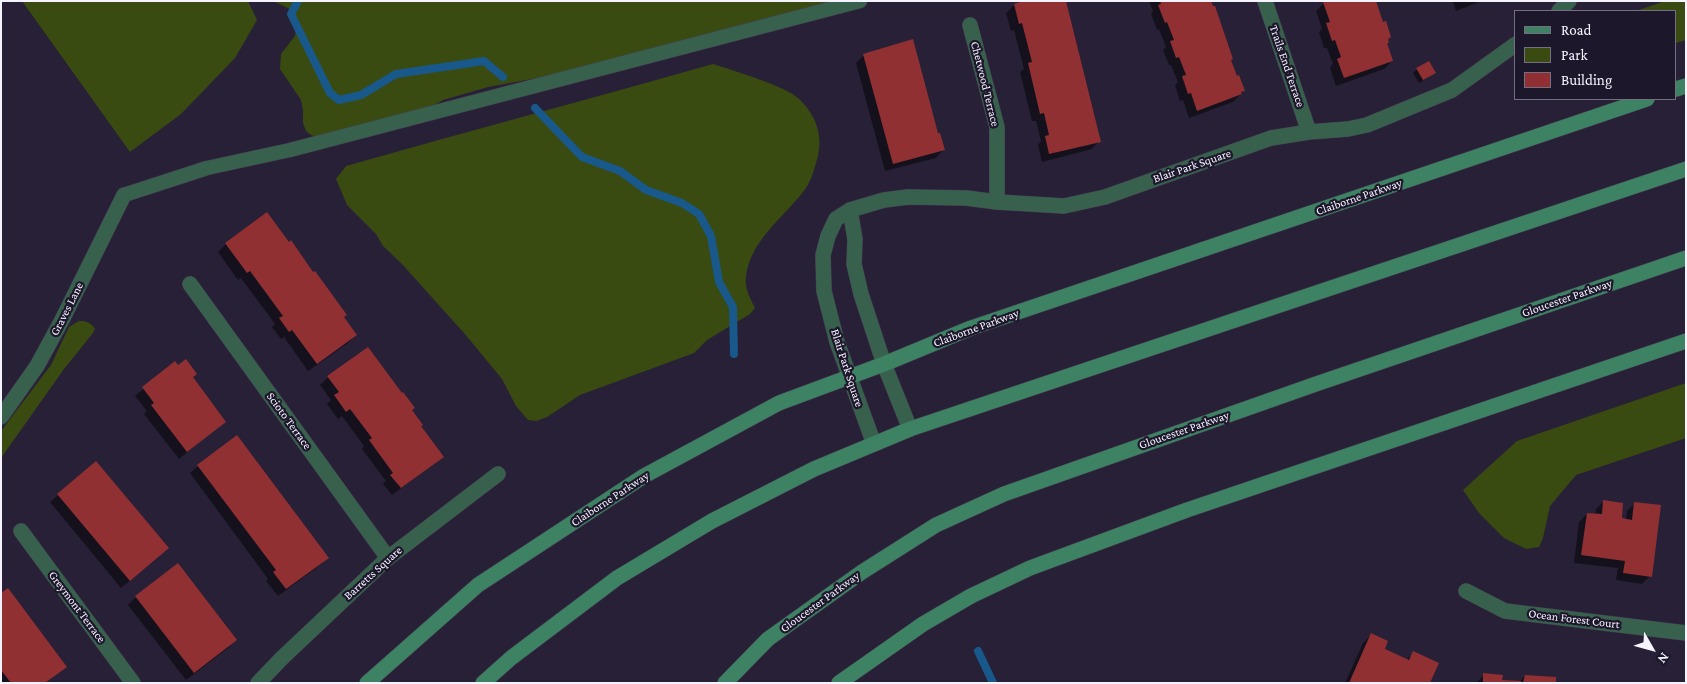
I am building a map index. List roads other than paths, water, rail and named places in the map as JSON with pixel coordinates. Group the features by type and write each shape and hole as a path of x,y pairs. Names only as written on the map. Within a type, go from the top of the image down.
{"main road":[{"name":"Claiborne Parkway","path":"367,683 478,585 644,476 779,404 971,328 1644,100"},
{"path":"483,683 511,658 617,578 721,517 814,469 910,429 1686,170"},
{"name":"Gloucester Parkway","path":"725,683 768,639 862,572 936,525 1004,494 1163,437 1686,258"},
{"path":"839,683 923,624 972,596 1030,568 1187,510 1686,341"}],"street":[{"name":"Trails End Terrace","path":"1265,1 1309,132"},
{"path":"1560,10 1569,1"},
{"name":"Chetwood Terrace","path":"970,25 997,127 997,202"},
{"name":"Blair Park Square","path":"874,444 849,376 824,291 823,256 828,236 836,220 850,210 884,200 908,197 966,198 1064,206 1096,198 1271,138 1367,125 1452,90 1514,45"},
{"name":"Graves Lane","path":"1,417 37,366 124,195"},
{"path":"850,210 855,239 854,264 861,294 884,364 910,429"},
{"name":"Scioto Terrace","path":"190,284 388,558"},
{"name":"Barretts Square","path":"258,683 388,558 498,474"},
{"name":"Greymont Terrace","path":"21,531 133,683"},
{"name":"Ocean Forest Court","path":"1466,591 1505,611 1686,633"}],"lane":[{"path":"124,195 207,168 290,150 860,1"}],"waterway":[{"path":"298,1 291,14 330,93 339,100 361,95 396,74 484,61 503,77"},
{"path":"535,108 582,157 620,171 646,190 682,203 699,214 711,236 719,282 733,307 734,354"},
{"path":"978,651 993,683"}]}
